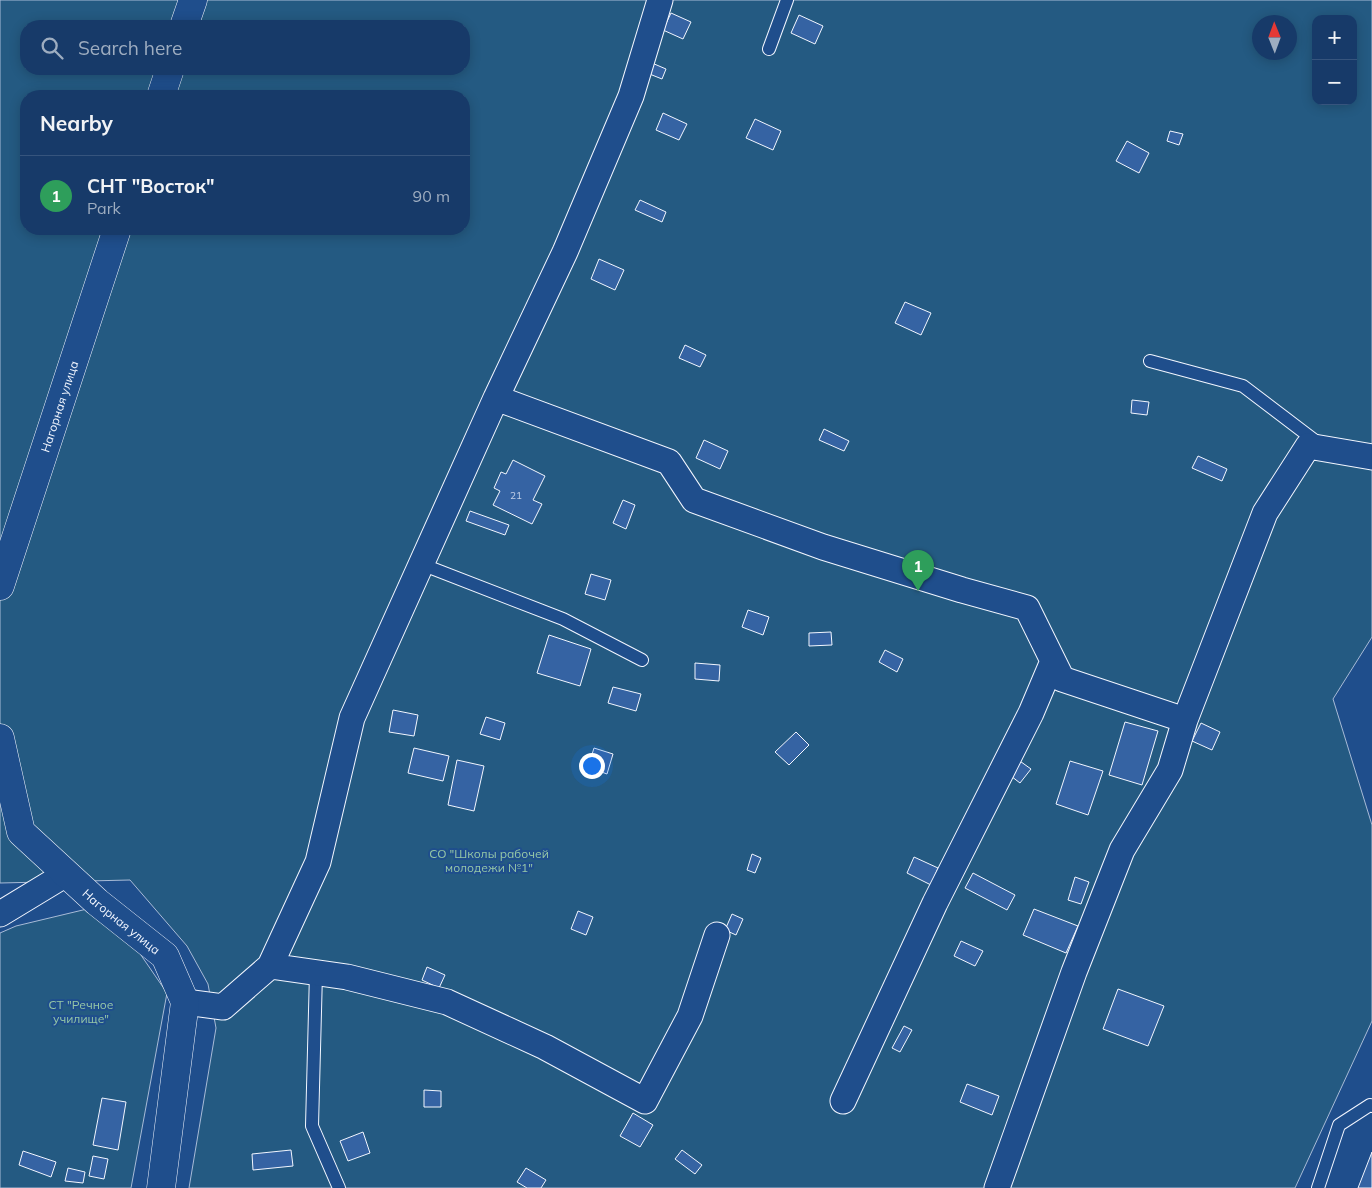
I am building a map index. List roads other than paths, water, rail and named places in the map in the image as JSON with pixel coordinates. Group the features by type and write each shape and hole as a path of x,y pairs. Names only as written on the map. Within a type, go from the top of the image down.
{"street":[{"path":"186,20 193,0"},
{"path":"161,1188 185,1002 223,1007 270,966 318,862 352,718 496,398 565,252 631,96 660,0"},
{"path":"163,90 168,75"},
{"name":"Нагорная улица","path":"0,586 115,235"},
{"path":"496,398 669,462 694,500 823,548 1027,608 1062,679 1185,720"},
{"path":"996,1188 1074,972 1122,850 1170,770 1185,720 1265,513 1308,446 1372,458"},
{"path":"843,1101 935,903 1031,713 1053,661"},
{"name":"Нагорная улица","path":"0,738 21,832 97,902 165,956 185,1002"},
{"path":"0,914 66,874"},
{"path":"270,966 347,977 447,1002 545,1047 645,1100 690,1016 717,935"}],"lane":[{"path":"769,49 787,0"},
{"path":"1150,361 1243,386 1326,449"},
{"path":"421,564 563,619 642,660"},
{"path":"316,973 312,1126 338,1188"},
{"path":"1318,1188 1339,1125 1370,1105 1372,1106"}],"place":[{"name":"СНТ \"Восток\"","path":"918,591"}],"park label":[{"name":"СО \"Школы рабочей молодежи №1\"","path":"489,860"},
{"name":"СТ \"Речное училище\"","path":"81,1011"}]}
